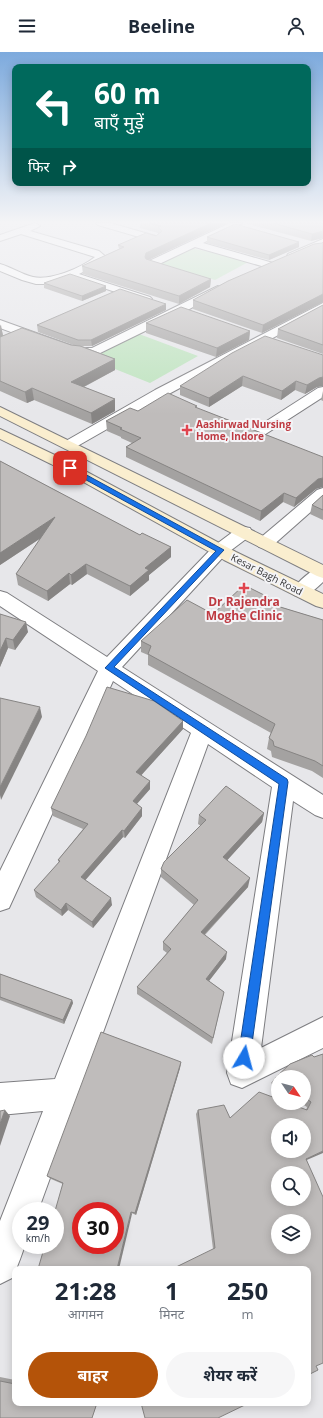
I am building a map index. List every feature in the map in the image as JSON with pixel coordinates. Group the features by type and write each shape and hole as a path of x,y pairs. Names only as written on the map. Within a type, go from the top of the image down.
{"main road":[{"path":"0,411 323,572"},
{"name":"Kesar Bagh Road","path":"0,433 56,461 220,550 323,602"}],"street":[{"path":"110,287 194,315"},
{"path":"0,324 77,352 94,352 180,310 223,287"},
{"path":"106,296 120,290"},
{"path":"69,445 160,393 323,306"},
{"path":"6,340 37,327"},
{"path":"249,334 278,344"},
{"path":"256,434 323,391"},
{"path":"160,393 174,399"},
{"path":"242,428 271,440"},
{"path":"265,543 323,493"},
{"path":"0,899 109,668 220,550 244,532"},
{"path":"301,591 323,572"},
{"path":"0,598 323,808"},
{"path":"0,1266 203,730"},
{"path":"284,782 242,1073 323,1032"},
{"path":"0,1099 65,1094"}],"green space":[{"path":"139,334 198,356 150,383 90,359"}],"building":[{"path":"55,287 104,287 82,296"},
{"path":"149,287 196,287 179,296"},
{"path":"217,287 323,287 323,294 263,325 193,300"},
{"path":"120,289 166,304 91,340 78,340 37,325"},
{"path":"323,305 323,345 278,329"},
{"path":"181,307 250,331 217,348 146,323"},
{"path":"22,328 71,345 80,346 115,359 71,382 115,399 91,413 32,388 25,392 0,381 0,337"},
{"path":"265,336 323,355 323,377 307,385 296,381 282,391 243,376 209,398 180,386 232,353"},
{"path":"168,393 197,406 195,407 323,457 323,478 318,479 296,498 284,493 261,511 126,447 141,438 106,421 130,408 138,411"},
{"path":"0,461 140,535 142,533 171,547 145,568 149,570 130,586 86,564 71,575 69,573 47,591 16,574 55,517 0,553"},
{"path":"323,495 323,510 312,505"},
{"path":"244,585 272,599 267,603 323,620 323,766 315,761 274,746 273,741 269,738 275,724 148,654 151,646 141,641 187,600 213,614"},
{"path":"0,614 26,622 13,640 6,638 0,651"},
{"path":"107,687 154,701 183,721 136,772 150,781 133,801 142,808 124,831 122,830 81,877 111,898 92,922 66,903 61,910 34,890 60,861 58,860 88,824 51,808 86,736"},
{"path":"0,698 40,707 0,787"},
{"path":"226,786 264,813 223,857 250,878 201,932 227,952 206,979 224,992 213,1038 137,987 171,949 163,942 198,900 161,869 164,862 206,820 199,815"},
{"path":"0,974 72,1000 63,1020 0,997"},
{"path":"101,1032 181,1062 135,1213 131,1212 124,1240 124,1202 72,1202 72,1254 121,1254 118,1266 39,1266 42,1254 64,1254 64,1202 58,1202 63,1183 47,1176"},
{"path":"323,1054 323,1151 311,1157 311,1118 271,1118 271,1158 308,1158 306,1159 309,1166 271,1166 271,1206 311,1206 311,1170 323,1197 323,1363 316,1366 318,1370 311,1374 311,1266 178,1266 215,1248 198,1110 224,1105 230,1118 259,1092 271,1096 271,1110 311,1110 311,1070 284,1070 290,1064 312,1055 314,1057"},
{"path":"5,1110 0,1124 0,1111"},
{"path":"0,1381 12,1383 12,1406 96,1406 92,1418 0,1418"},
{"path":"142,1406 243,1406 218,1418 145,1418"}],"place":[{"name":"Aashirwad Nursing Home, Indore","path":"187,430"},
{"name":"Dr Rajendra Moghe Clinic","path":"244,588"}],"route":[{"path":"70,468 220,550 109,668 284,782 244,1058"}]}
